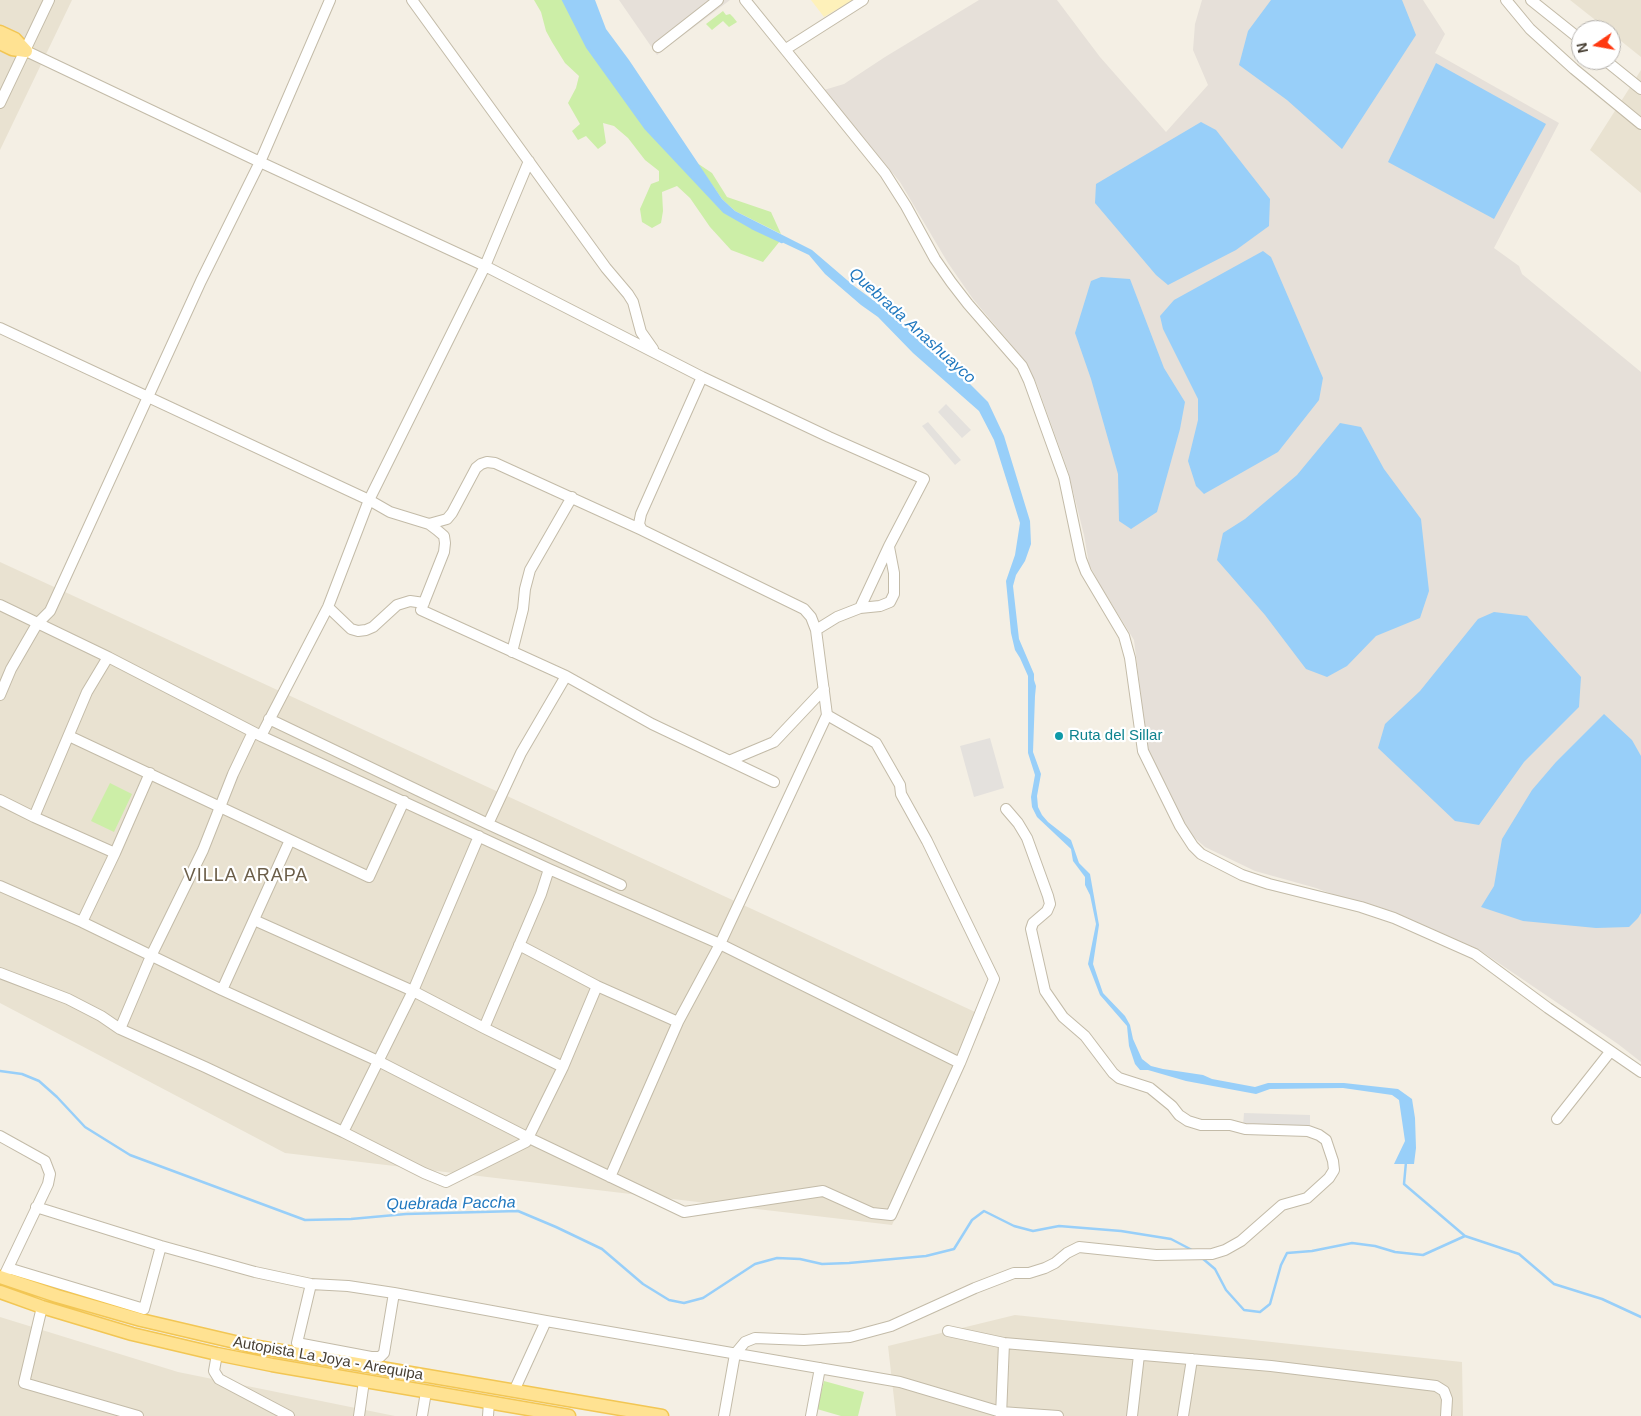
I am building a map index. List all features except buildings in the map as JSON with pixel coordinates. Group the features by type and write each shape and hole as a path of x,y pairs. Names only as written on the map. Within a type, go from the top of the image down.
{"main road":[{"path":"0,32 15,39 26,50"},
{"path":"0,43 12,49 26,50"},
{"name":"Autopista La Joya - Arequipa","path":"4,1274 56,1296 175,1329 252,1346 370,1362 514,1391 662,1416"},
{"name":"Autopista La Joya - Arequipa","path":"0,1292 42,1307 132,1334 216,1354 489,1402 552,1415 568,1416"}],"street":[{"path":"0,103 49,0"},
{"path":"0,695 11,669 37,624 50,611 201,281 260,162 330,0"},
{"path":"412,0 606,268 633,302 641,332 655,352"},
{"path":"658,47 718,0"},
{"path":"745,0 884,173 906,206 935,259 951,282 980,319 1022,366 1064,478 1081,559 1086,572 1124,636 1130,658 1142,751 1180,826 1193,846 1201,854 1242,875 1269,884 1361,906 1394,918 1475,954 1610,1052 1641,1072"},
{"path":"786,49 863,0"},
{"path":"1506,0 1530,29 1574,69 1641,124"},
{"path":"1531,0 1571,32"},
{"path":"26,50 260,162 485,266 702,377 828,436 924,478 860,608"},
{"path":"1617,70 1641,89"},
{"path":"120,1029 151,956 203,850 233,774 257,734 269,719 328,607 369,500 485,266 529,161"},
{"path":"0,328 369,500 390,512 428,524 444,536 445,543 444,552 421,610 566,676 652,724 774,782"},
{"path":"642,530 639,524 641,514 702,377"},
{"path":"428,524 447,519 476,468 488,462 495,463 642,530 804,609 811,617 816,630 827,715 720,944 678,1022 610,1177"},
{"path":"512,652 523,609 525,589 530,570 572,497"},
{"path":"816,630 837,617 860,608 880,606 890,602 894,594 894,573 889,546"},
{"path":"328,607 351,629 358,631 373,627 397,606 410,601 424,603"},
{"path":"0,605 108,657 257,734 549,869 720,944 960,1063"},
{"path":"34,817 87,692 108,657"},
{"path":"488,824 522,753 566,676"},
{"path":"730,760 774,742 824,689"},
{"path":"0,886 82,922 222,990 378,1061 529,1138 684,1212 822,1191 872,1213 891,1214 960,1063 994,979 901,794 900,785 876,743 827,715"},
{"path":"269,719 488,824 621,885"},
{"path":"69,736 369,878 404,801"},
{"path":"82,922 116,853 150,773"},
{"path":"0,800 116,853"},
{"path":"724,1416 735,1354 745,1342 755,1338 804,1340 850,1337 892,1326 975,1288 1014,1273 1029,1273 1045,1268 1078,1248 1156,1255 1212,1254 1225,1250 1241,1240 1282,1205 1307,1198 1329,1178 1334,1170 1326,1140 1319,1135 1308,1131 1245,1129 1230,1126 1201,1125 1188,1121 1178,1115 1172,1106 1150,1088 1119,1078 1113,1073 1085,1036 1063,1017 1045,991 1038,953 1031,929 1033,923 1047,911 1050,904 1027,838 1018,823 1006,810"},
{"path":"343,1132 413,991 479,836"},
{"path":"222,990 290,840"},
{"path":"484,1028 541,894 549,869"},
{"path":"254,920 413,991 563,1067"},
{"path":"519,945 597,986 678,1022"},
{"path":"0,973 68,999 101,1016 120,1029 343,1132 424,1173 446,1182 526,1142 563,1067 597,986"},
{"path":"1557,1119 1610,1052"},
{"path":"0,1136 45,1161 50,1174 48,1184 4,1274 144,1309 161,1246"},
{"path":"36,1207 161,1246 255,1272 311,1284 348,1286 394,1293 900,1382 1001,1414 1058,1416"},
{"path":"311,1284 297,1343 370,1362 384,1353 394,1293"},
{"path":"42,1307 24,1383 138,1416"},
{"path":"514,1391 546,1321"},
{"path":"948,1331 1004,1343 1280,1367 1436,1386 1444,1391 1447,1399 1446,1416"},
{"path":"1001,1414 1004,1343"},
{"path":"216,1354 214,1371 219,1379 289,1416"},
{"path":"1132,1416 1139,1355"},
{"path":"1182,1416 1192,1359"},
{"path":"811,1416 820,1368"},
{"path":"359,1416 364,1381"},
{"path":"422,1416 426,1392"},
{"path":"488,1416 489,1402"}],"shaded area":[{"path":"0,0 72,0 0,150"},
{"path":"619,0 730,0 657,55"},
{"path":"979,0 1057,0 1100,57 1166,132 1208,85 1193,50 1195,24 1202,0 1423,0 1445,34 1435,53 1559,123 1494,248 1519,266 1522,274 1641,372 1641,1062 1618,1044 1478,949 1316,888 1255,871 1205,847 1188,832 1167,786 1151,760 1147,745 1134,640 1089,564 1084,535 1068,471 1037,385 1025,361 973,299 948,263 900,182 824,90 844,84"},
{"path":"1570,0 1641,0 1641,57 1621,41 1621,20 1595,20"},
{"path":"1641,70 1641,193 1590,150"},
{"path":"946,404 971,430 962,438 938,412"},
{"path":"928,422 961,460 955,465 922,426"},
{"path":"0,562 986,1017 892,1225 285,1153 0,1003"},
{"path":"990,738 1004,788 974,797 960,746"},
{"path":"1244,1113 1310,1115 1310,1128 1243,1126"},
{"path":"1015,1315 1462,1362 1463,1416 896,1416 888,1346"},
{"path":"0,1317 178,1372 395,1416 0,1416"}],"green space":[{"path":"534,0 563,0 587,47 646,129 724,212 780,241 763,262 731,250 710,227 690,198 677,186 662,192 663,211 661,223 652,228 642,222 640,209 651,184 659,181 659,171 645,160 628,138 614,126 603,123 606,143 598,149 586,136 578,140 572,131 580,124 568,103 576,88 579,76 565,63 552,42 546,31 541,12"},
{"path":"723,11 726,15 730,14 737,22 729,27 723,21 712,30 706,24"},
{"path":"697,163 712,173 727,197 771,212 781,234 735,211 722,199"},
{"path":"110,783 132,794 114,832 91,821"},
{"path":"824,1381 864,1392 858,1416 841,1416 817,1409"}],"sand":[{"path":"811,0 853,0 824,17"}],"water":[{"path":"563,0 595,0 606,29 629,60 722,199 735,211 812,250 854,286 899,319 922,344 960,374 988,402 1004,436 1030,521 1031,544 1025,561 1016,575 1013,586 1019,639 1034,674 1036,686 1033,752 1041,774 1037,796 1038,807 1048,822 1071,840 1079,863 1090,874 1099,925 1093,964 1103,993 1125,1016 1130,1025 1133,1039 1142,1059 1151,1066 1163,1069 1203,1075 1212,1079 1255,1087 1268,1083 1344,1083 1398,1089 1412,1099 1416,1148 1414,1164 1394,1164 1405,1141 1399,1100 1392,1095 1343,1088 1270,1089 1256,1094 1186,1081 1148,1070 1140,1070 1135,1064 1129,1046 1127,1026 1100,995 1088,964 1096,924 1090,895 1085,885 1085,877 1073,861 1071,849 1037,817 1032,807 1031,797 1035,775 1028,753 1028,676 1015,650 1011,633 1006,581 1015,555 1020,523 994,440 979,411 913,353 878,317 825,274 809,255 752,228 724,212 646,129 587,47"},
{"path":"1271,0 1402,0 1416,35 1342,149 1287,100 1239,65 1248,31"},
{"path":"1436,63 1546,124 1494,219 1388,162"},
{"path":"1201,122 1216,130 1270,199 1269,226 1236,250 1168,285 1156,275 1095,203 1096,184"},
{"path":"1263,251 1271,257 1323,378 1319,400 1278,452 1204,494 1196,486 1188,461 1198,420 1198,399 1163,329 1160,316 1174,300"},
{"path":"1101,277 1130,279 1164,368 1185,402 1180,429 1157,512 1131,529 1119,521 1118,474 1091,379 1075,333 1091,281"},
{"path":"1340,423 1361,427 1384,469 1421,519 1429,591 1420,618 1376,636 1347,666 1327,677 1306,669 1265,615 1217,560 1223,533 1245,519 1297,475"},
{"path":"1494,612 1527,616 1581,677 1579,707 1524,762 1479,825 1455,821 1378,748 1385,724 1420,691 1478,619"},
{"path":"1604,714 1632,740 1641,756 1641,913 1638,918 1629,927 1596,928 1523,921 1481,907 1494,886 1502,839 1532,790 1556,762"}],"waterway":[{"name":"Quebrada Anashuayco","path":"563,0 587,47 646,129 724,212 782,242"},
{"name":"Quebrada Paccha","path":"0,1071 22,1074 39,1081 85,1127 130,1155 305,1220 351,1219 406,1214 518,1211 602,1249 643,1284 669,1300 684,1303 703,1298 755,1264 777,1258 800,1259 822,1264 849,1263 926,1256 954,1249 972,1220 984,1211 1014,1226 1033,1231 1059,1226 1121,1231 1171,1239 1192,1250"},
{"name":"Quebrada Anashuayco","path":"1406,1162 1404,1184 1465,1236 1519,1254 1554,1284 1602,1299 1641,1317"},
{"name":"Quebrada Paccha","path":"1202,1258 1215,1269 1226,1290 1244,1310 1260,1312 1270,1304 1281,1265 1287,1253 1312,1251 1352,1243 1375,1246 1395,1252 1423,1255 1465,1236"}],"place":[{"name":"Ruta del Sillar","path":"1059,736"}],"district":[{"name":"VILLA ARAPA","path":"246,876"}]}
